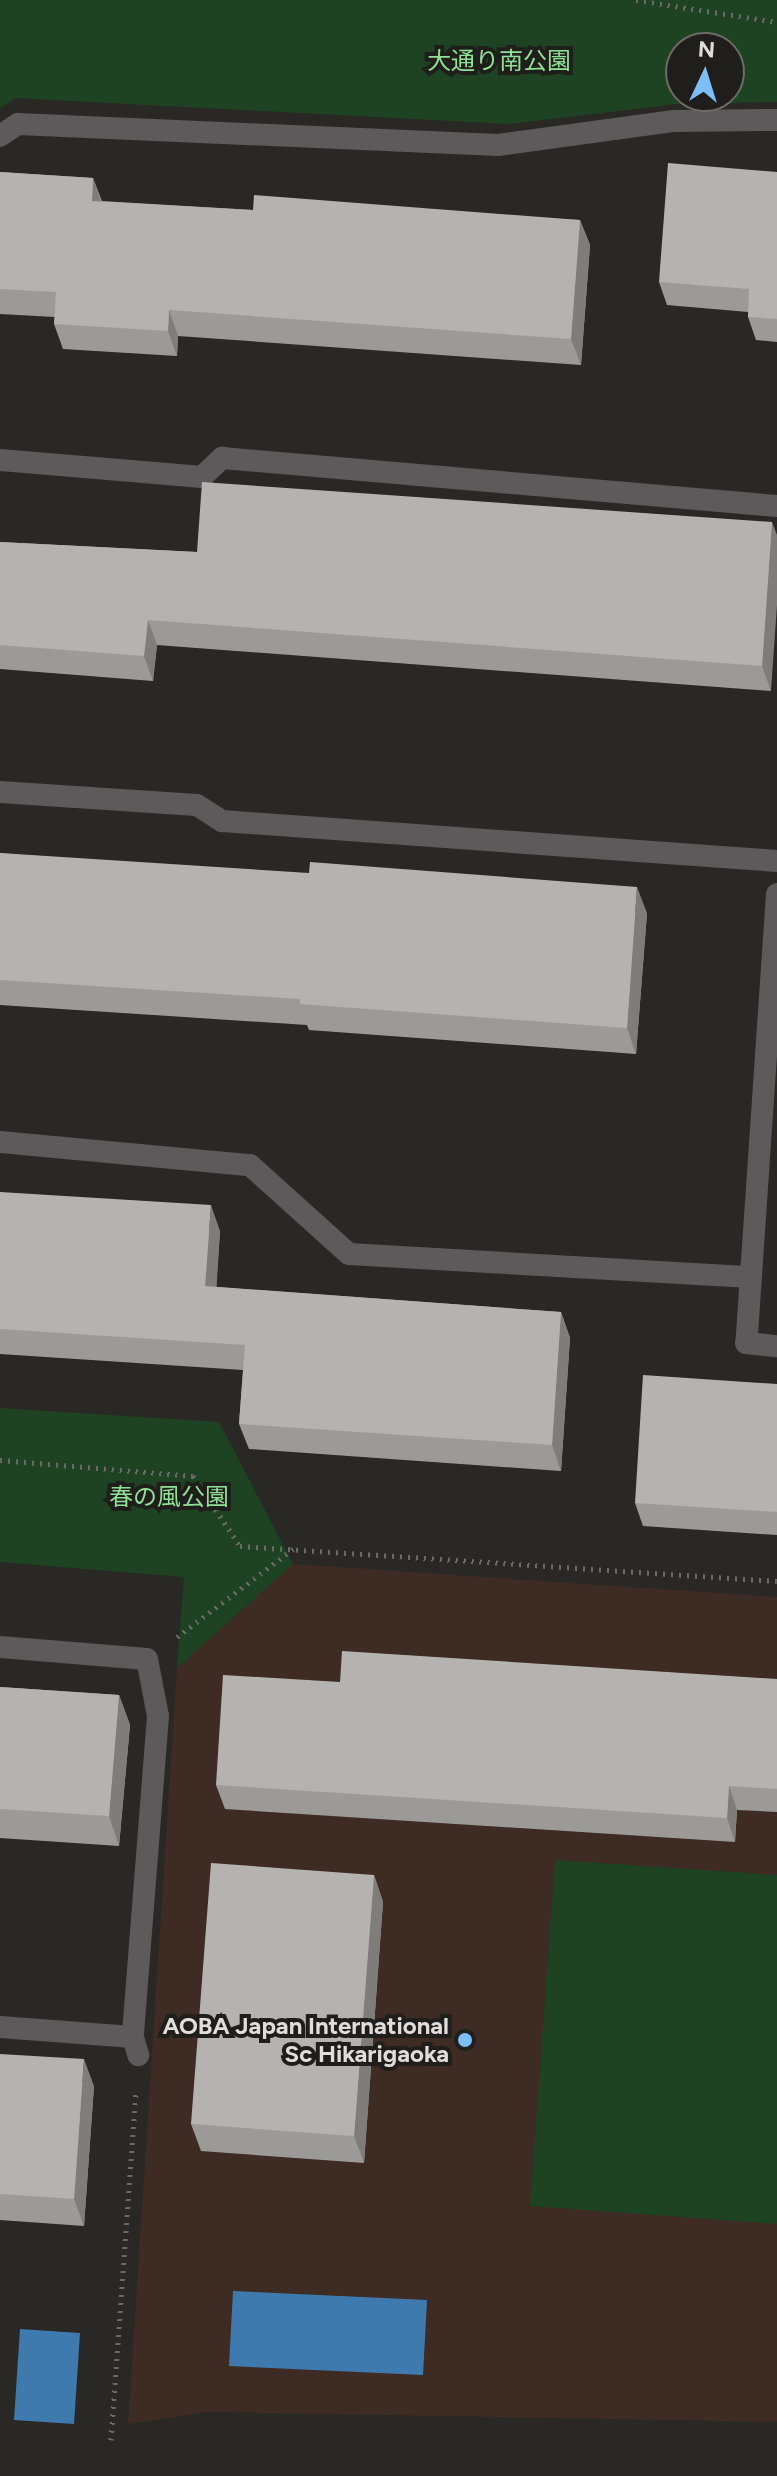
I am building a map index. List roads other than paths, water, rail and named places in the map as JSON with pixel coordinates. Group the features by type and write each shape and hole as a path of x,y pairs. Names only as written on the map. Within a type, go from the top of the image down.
{"lane":[{"path":"0,136 18,124 498,145 674,121 777,120"},
{"path":"0,460 202,477 222,458 777,506"},
{"path":"0,792 197,805 222,821 777,861"},
{"path":"777,894 746,1343 777,1346"},
{"path":"0,1142 250,1165 349,1254 750,1277"},
{"path":"0,1647 147,1659 158,1716 136,2046 0,2027"}],"water":[{"path":"233,2291 427,2300 423,2375 229,2366"},
{"path":"20,2329 80,2333 74,2424 14,2420"}],"place":[{"name":"AOBA Japan International Sc Hikarigaoka","path":"465,2040"}],"park label":[{"name":"大通り南公園","path":"499,61"},
{"name":"春の風公園","path":"169,1497"}]}
